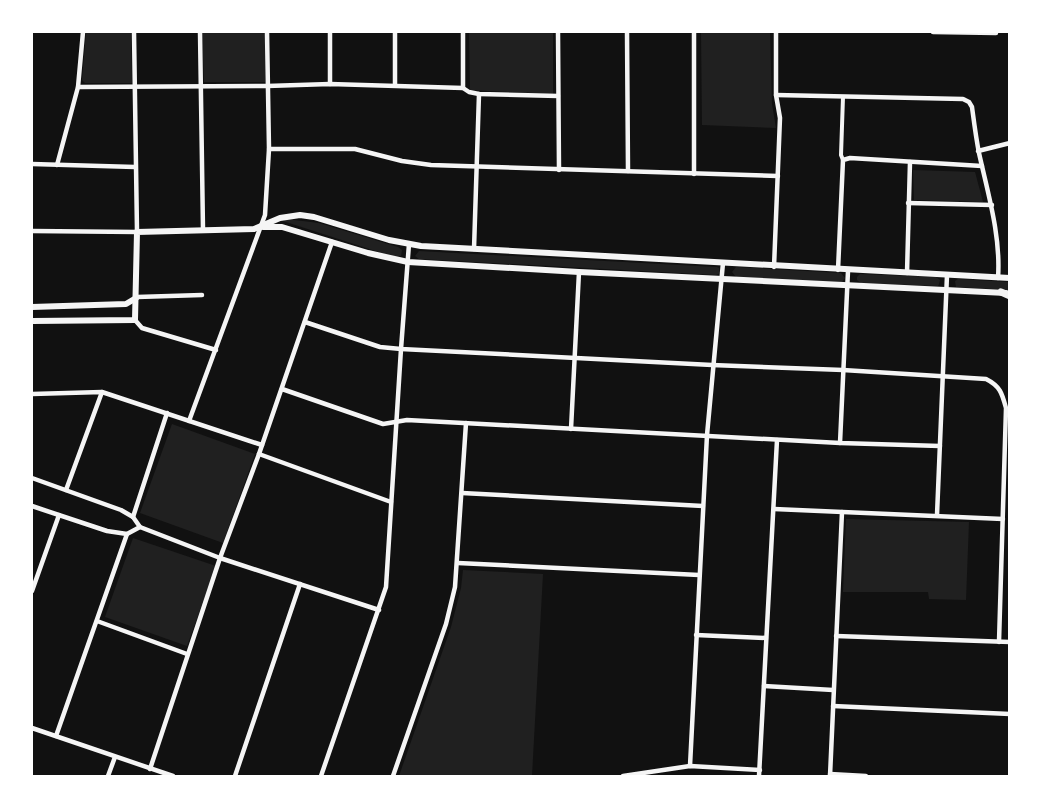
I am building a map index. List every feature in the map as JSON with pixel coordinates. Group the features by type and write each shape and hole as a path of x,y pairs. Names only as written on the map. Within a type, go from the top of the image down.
{"main road":[{"path":"1001,292 1010,294"}],"street":[{"path":"57,165 78,87 83,32"},
{"path":"134,32 137,232 135,320 142,328 216,350"},
{"path":"200,32 203,230"},
{"path":"189,421 265,215 269,149 267,32"},
{"path":"330,32 330,84"},
{"path":"395,32 395,84"},
{"path":"463,32 463,88"},
{"path":"558,32 559,170"},
{"path":"627,32 628,171"},
{"path":"694,32 694,174"},
{"path":"774,267 780,118 776,95 776,32"},
{"path":"933,32 996,33"},
{"path":"78,87 395,84 463,88 479,94 558,96"},
{"path":"474,249 479,94"},
{"path":"776,95 963,99 969,102 972,106 978,151 992,205 998,252 998,278"},
{"path":"838,270 843,160 841,155 843,97"},
{"path":"978,151 1010,143"},
{"path":"269,149 355,149 402,161 431,165 778,176"},
{"path":"843,160 850,158 982,166"},
{"path":"907,273 910,162"},
{"path":"32,164 135,167"},
{"path":"908,203 992,205"},
{"path":"32,231 246,230 280,218 300,215 409,244 774,267 1010,278"},
{"path":"262,226 282,227 368,254 408,262 1001,292"},
{"path":"150,769 220,558 259,454 332,242"},
{"path":"321,777 386,587 400,349 409,244"},
{"path":"690,766 707,435 723,263"},
{"path":"840,443 848,271"},
{"path":"571,429 579,272"},
{"path":"937,515 947,275"},
{"path":"32,307 117,304 132,302 137,297 202,295"},
{"path":"116,320 117,304"},
{"path":"32,321 135,320"},
{"path":"305,322 380,347 400,349 942,375 986,379 995,383 1001,389 1006,408 999,642"},
{"path":"282,389 383,424 407,420 777,440 940,446"},
{"path":"32,394 102,392 262,445"},
{"path":"66,490 102,392"},
{"path":"133,518 167,413"},
{"path":"393,777 449,613 455,587 466,423"},
{"path":"759,777 777,440"},
{"path":"259,454 391,502"},
{"path":"32,478 122,510 140,527 220,558 379,610"},
{"path":"462,493 703,506"},
{"path":"32,506 107,531 127,534 140,527"},
{"path":"774,509 1004,519"},
{"path":"842,512 830,776 866,777"},
{"path":"32,591 59,515"},
{"path":"56,736 127,534"},
{"path":"458,563 699,575"},
{"path":"236,777 300,584"},
{"path":"97,621 187,654"},
{"path":"696,635 766,638"},
{"path":"836,636 1010,642"},
{"path":"764,686 833,690"},
{"path":"833,706 1010,714"},
{"path":"32,728 173,777"},
{"path":"108,777 115,757"},
{"path":"623,777 690,766 760,770"}],"shaded area":[{"path":"86,32 131,32 132,83 85,83 82,80"},
{"path":"202,32 265,32 265,82 204,82"},
{"path":"469,32 553,32 553,94 470,90"},
{"path":"701,32 770,32 772,104 776,128 702,125"},
{"path":"913,170 975,172 983,202 914,200"},
{"path":"286,219 319,223 398,247 402,250 401,256 394,257 283,221"},
{"path":"419,251 717,267 720,273 716,275 419,259 415,256"},
{"path":"736,267 841,273 845,278 842,282 736,277 732,272"},
{"path":"860,274 936,277 940,280 938,286 861,283 857,280"},
{"path":"958,279 1009,282 1009,290 956,287 955,281"},
{"path":"172,424 255,454 223,543 140,513"},
{"path":"846,519 969,522 966,600 929,599 928,592 843,592"},
{"path":"133,538 216,566 187,646 105,617"},
{"path":"463,570 543,574 532,776 399,776 451,627"}]}
